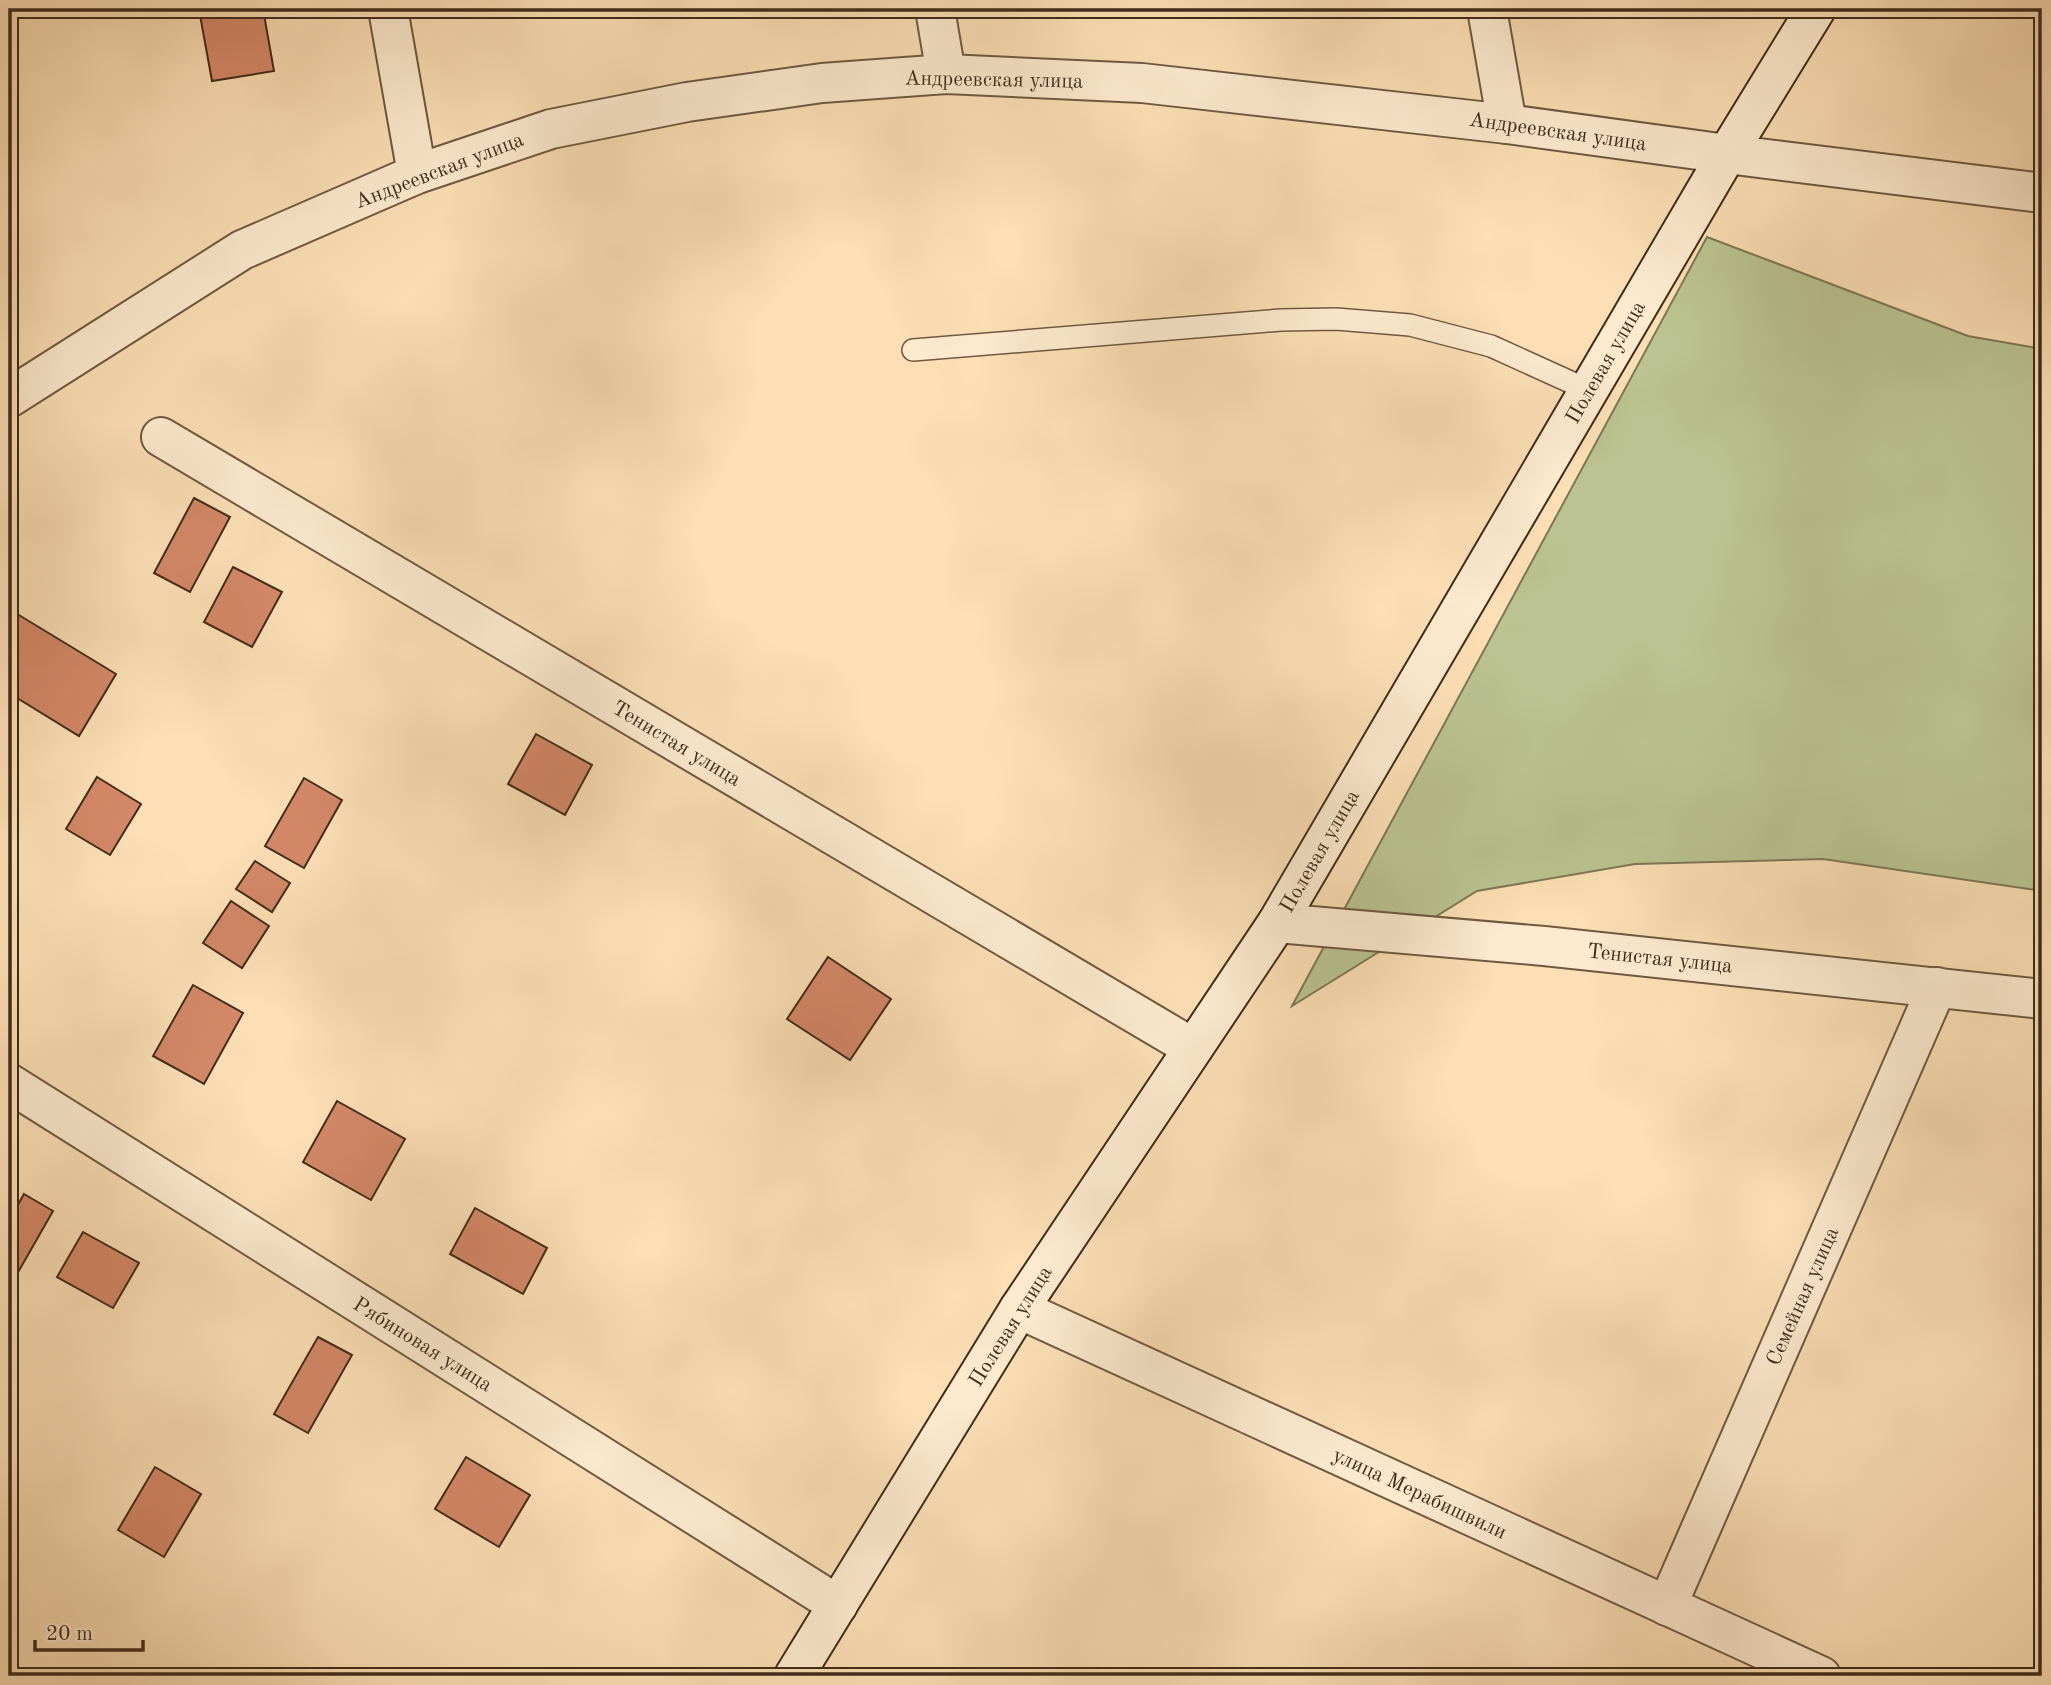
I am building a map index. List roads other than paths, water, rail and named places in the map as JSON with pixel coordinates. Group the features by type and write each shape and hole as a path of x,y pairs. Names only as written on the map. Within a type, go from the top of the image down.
{"street":[{"path":"388,9 417,174"},
{"path":"935,9 946,74"},
{"path":"1487,9 1507,124"},
{"name":"Полевая улица","path":"794,1676 1019,1309 1277,923 1727,154 1816,9"},
{"name":"Андреевская улица","path":"9,398 242,250 417,174 551,129 687,102 822,83 946,74 1142,83 1507,124 2042,193"},
{"name":"Тенистая улица","path":"161,437 1193,1048"},
{"name":"Тенистая улица","path":"1277,923 1544,946 2042,999"},
{"name":"Семейная улица","path":"1667,1606 1937,987"},
{"name":"Рябиновая улица","path":"9,1083 838,1605"},
{"name":"улица Мерабишвили","path":"1019,1309 1821,1676"}],"lane":[{"path":"913,350 1281,320 1336,319 1410,325 1492,346 1588,390"}]}
